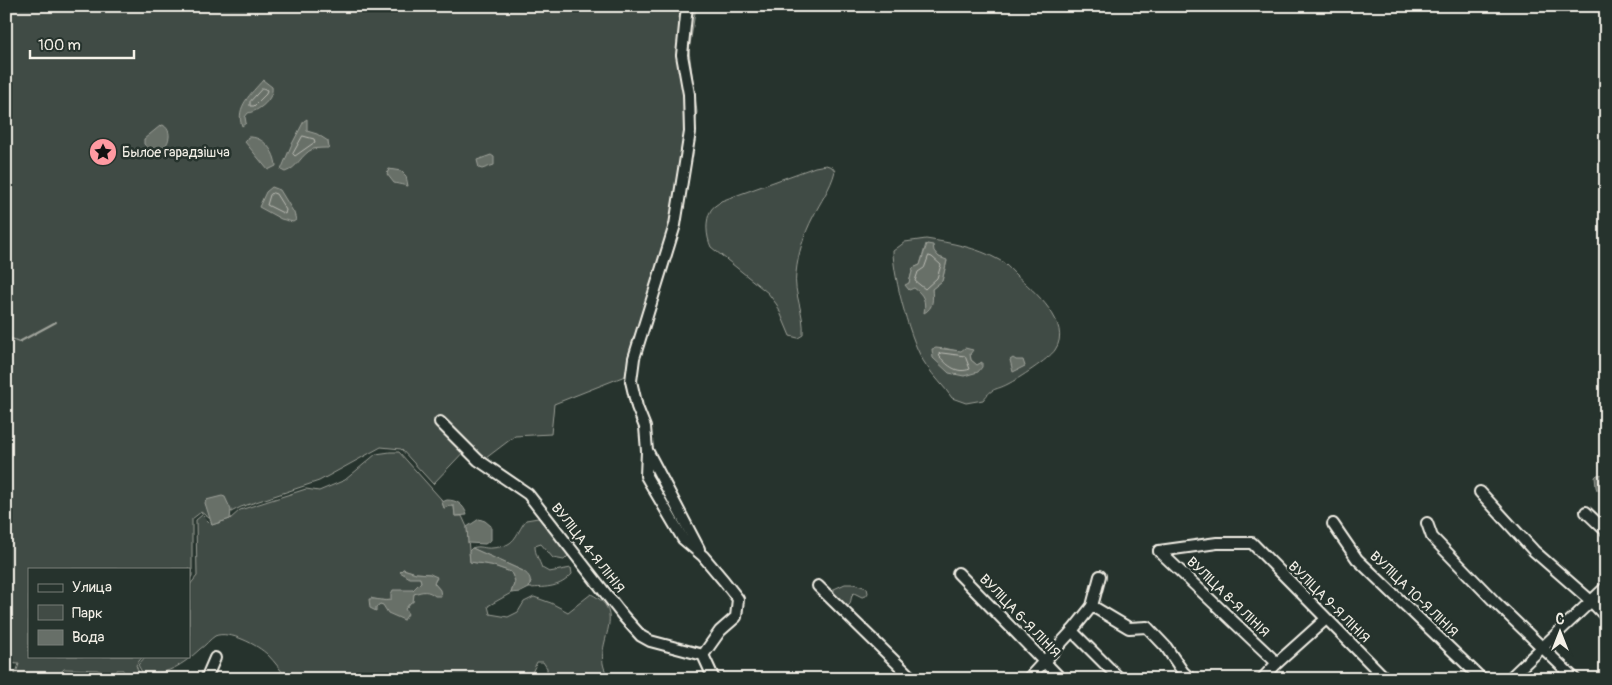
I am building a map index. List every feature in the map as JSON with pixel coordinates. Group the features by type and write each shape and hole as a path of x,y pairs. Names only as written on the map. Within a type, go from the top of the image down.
{"street":[{"path":"687,6 682,55 689,94 690,132 675,225 634,358 630,381 645,427 647,451 646,476 683,539 703,556 738,599 736,617 720,630 703,655 714,679"},
{"name":"ВУЛІЦА 4-Я ЛІНІЯ","path":"440,422 478,460 528,494 641,636 650,641 703,655"},
{"path":"1480,492 1534,551 1591,601 1606,617"},
{"path":"1586,512 1606,531"},
{"path":"1427,523 1432,537 1495,602 1575,679"},
{"name":"ВУЛІЦА 10-Я ЛІНІЯ","path":"1333,524 1357,559 1482,679"},
{"name":"ВУЛІЦА 8-Я ЛІНІЯ","path":"1252,543 1217,543 1160,551 1277,663"},
{"name":"ВУЛІЦА 9-Я ЛІНІЯ","path":"1252,543 1386,679"},
{"name":"ВУЛІЦА 6-Я ЛІНІЯ","path":"958,573 1061,679"},
{"path":"1028,679 1092,606 1100,576"},
{"path":"818,586 913,679"},
{"path":"1509,679 1606,587"},
{"path":"1092,606 1129,628 1146,627 1166,647 1183,672 1191,679"},
{"path":"1262,679 1326,619"},
{"path":"1072,631 1120,679"},
{"path":"206,679 215,658"}],"green space":[{"path":"6,6 696,6 689,51 697,112 681,213 635,372 554,404 551,434 515,436 486,458 470,445 433,484 401,449 381,447 319,481 241,507 213,521 201,512 192,519 192,576 190,579 190,568 28,568 28,658 141,658 136,665 139,673 128,676 123,670 117,670 116,673 109,674 97,670 64,669 61,672 64,675 95,679 6,679 6,676 16,673 19,664 6,663"},
{"path":"826,165 832,167 835,171 807,230 797,266 796,288 803,327 803,335 798,338 790,336 777,305 768,293 711,247 707,233 707,223 712,209 721,201 815,167"},
{"path":"926,239 954,244 981,252 1003,263 1041,299 1055,319 1059,330 1059,340 1055,350 1019,378 992,391 983,400 966,403 952,398 920,355 909,327 896,277 893,251 905,242","holes":["926,244 939,257 947,261 942,281 932,289 932,299 926,302 921,293 909,283 913,268 920,265","944,348 970,354 971,360 977,365 981,363 964,376"]},
{"path":"399,452 441,499 444,508 454,506 455,516 462,516 467,527 470,562 491,565 511,572 515,581 511,593 488,606 490,614 508,617 518,612 524,602 534,597 568,612 591,594 603,602 608,612 609,622 604,645 604,668 611,679 547,679 547,668 543,662 537,662 529,679 288,679 268,655 243,640 228,635 213,637 190,658 190,585 197,576 196,520 202,515 212,525 230,519 240,510 306,489 319,491 345,480 376,454","holes":["403,569 416,573 430,574 437,578 434,583 440,590 421,591 414,594 411,602 405,609 380,604 376,607 371,598 391,600 413,590 421,582 420,578"]},
{"path":"538,518 554,535 568,556 564,560 553,558 541,544 535,546 536,554 542,568 549,572 571,568 572,574 563,582 547,587 529,588 531,582 523,571 472,548 492,548 506,545 514,540 526,520"},
{"path":"845,584 854,584 867,588 868,593 862,597 854,593 850,604 847,607 843,607 834,596 834,589"},
{"path":"144,658 189,658 173,668 158,673 142,672 138,665"}],"water":[{"path":"263,80 272,87 271,96 261,107 248,113 245,117 246,123 242,126 240,119 242,107"},
{"path":"307,119 307,131 317,134 328,141 329,148 309,151 293,167 285,172 281,170 291,146 304,121"},
{"path":"163,125 169,133 166,145 154,151 149,149 144,144 144,139"},
{"path":"248,137 259,139 268,146 276,166 268,170 245,142"},
{"path":"491,155 494,157 494,165 482,169 479,168 477,160"},
{"path":"389,169 401,171 406,176 408,186 394,183 387,174"},
{"path":"272,187 280,190 294,213 296,220 293,222 281,219 259,207 266,192"},
{"path":"927,244 933,245 934,251 939,257 947,260 942,281 932,289 933,299 931,306 924,313 925,305 920,293 914,288 909,290 905,285 909,283 913,268 920,265"},
{"path":"965,348 973,350 970,354 971,360 977,365 982,362 982,367 978,372 964,376 949,373 933,358 932,349 961,351"},
{"path":"1013,358 1023,360 1025,366 1013,372 1010,360"},
{"path":"1606,474 1606,490 1597,490 1595,477"},
{"path":"225,497 231,510 230,519 212,525 205,503 206,500"},
{"path":"447,500 460,504 467,515 455,516 454,506 444,508 442,502"},
{"path":"479,519 491,526 491,540 485,544 468,543 467,527"},
{"path":"472,548 523,571 530,578 529,588 521,592 511,593 515,581 511,572 491,565 470,562 469,551"},
{"path":"403,569 437,577 434,583 440,590 441,596 425,592 414,594 413,602 405,609 408,614 404,620 388,613 383,605 380,604 376,607 376,611 370,608 369,599 391,600 393,590 413,590 421,582 420,578 410,578 400,572"}],"waterway":[{"path":"9,338 19,342 56,322"}],"place":[{"name":"Былое гарадзішча","path":"103,152"}]}
